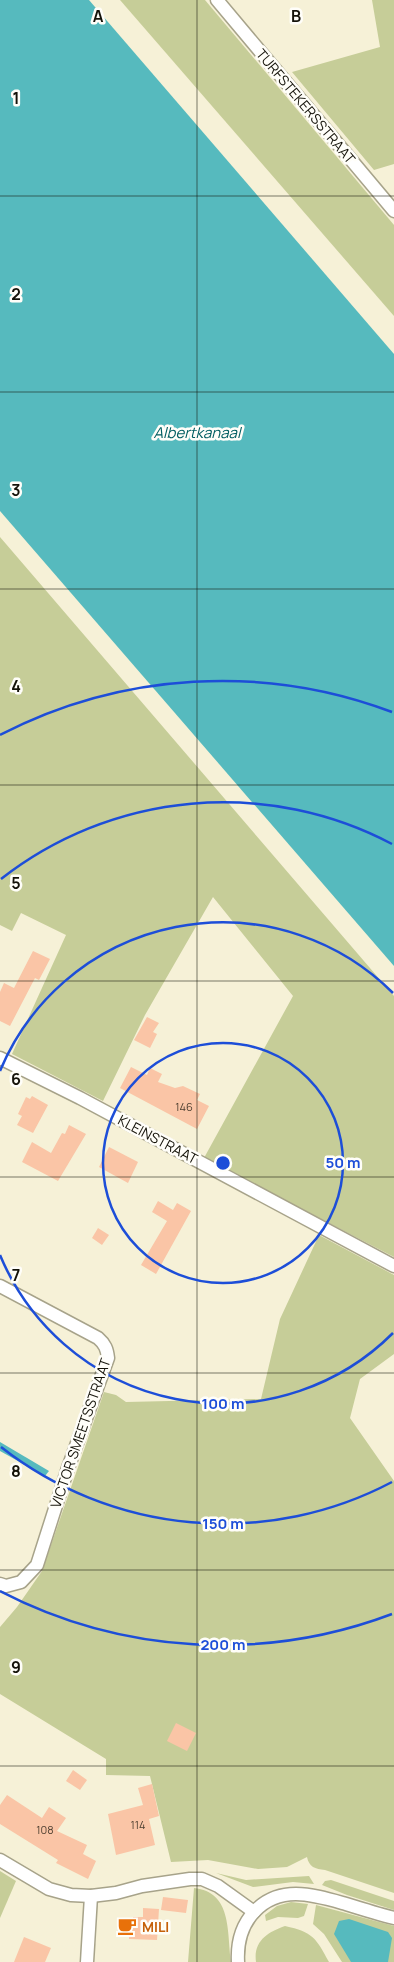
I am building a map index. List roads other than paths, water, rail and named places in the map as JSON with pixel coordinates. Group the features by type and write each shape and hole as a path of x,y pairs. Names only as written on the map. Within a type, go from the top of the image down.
{"street":[{"name":"TURFSTEKERSSTRAAT","path":"217,0 394,211"},
{"name":"KLEINSTRAAT","path":"0,1058 89,1102 394,1266"},
{"name":"VICTOR SMEETSSTRAAT","path":"0,1286 98,1338 108,1350 108,1358 68,1468 37,1565 21,1582 6,1586 0,1584"},
{"path":"0,1860 49,1889 71,1895 90,1896 190,1879 202,1880 218,1886 254,1912"},
{"path":"238,1962 238,1950 244,1925 254,1912 266,1901 273,1898 299,1893 315,1895 394,1918"},
{"path":"87,1962 90,1896"}],"water":[{"name":"Albertkanaal","path":"0,0 89,0 394,354 394,966 0,511"},
{"path":"0,1442 49,1471 45,1476 0,1451"},
{"path":"349,1919 388,1932 392,1938 388,1962 351,1962 334,1934 339,1921"}],"place":[{"name":"MILI","path":"127,1926"}]}
